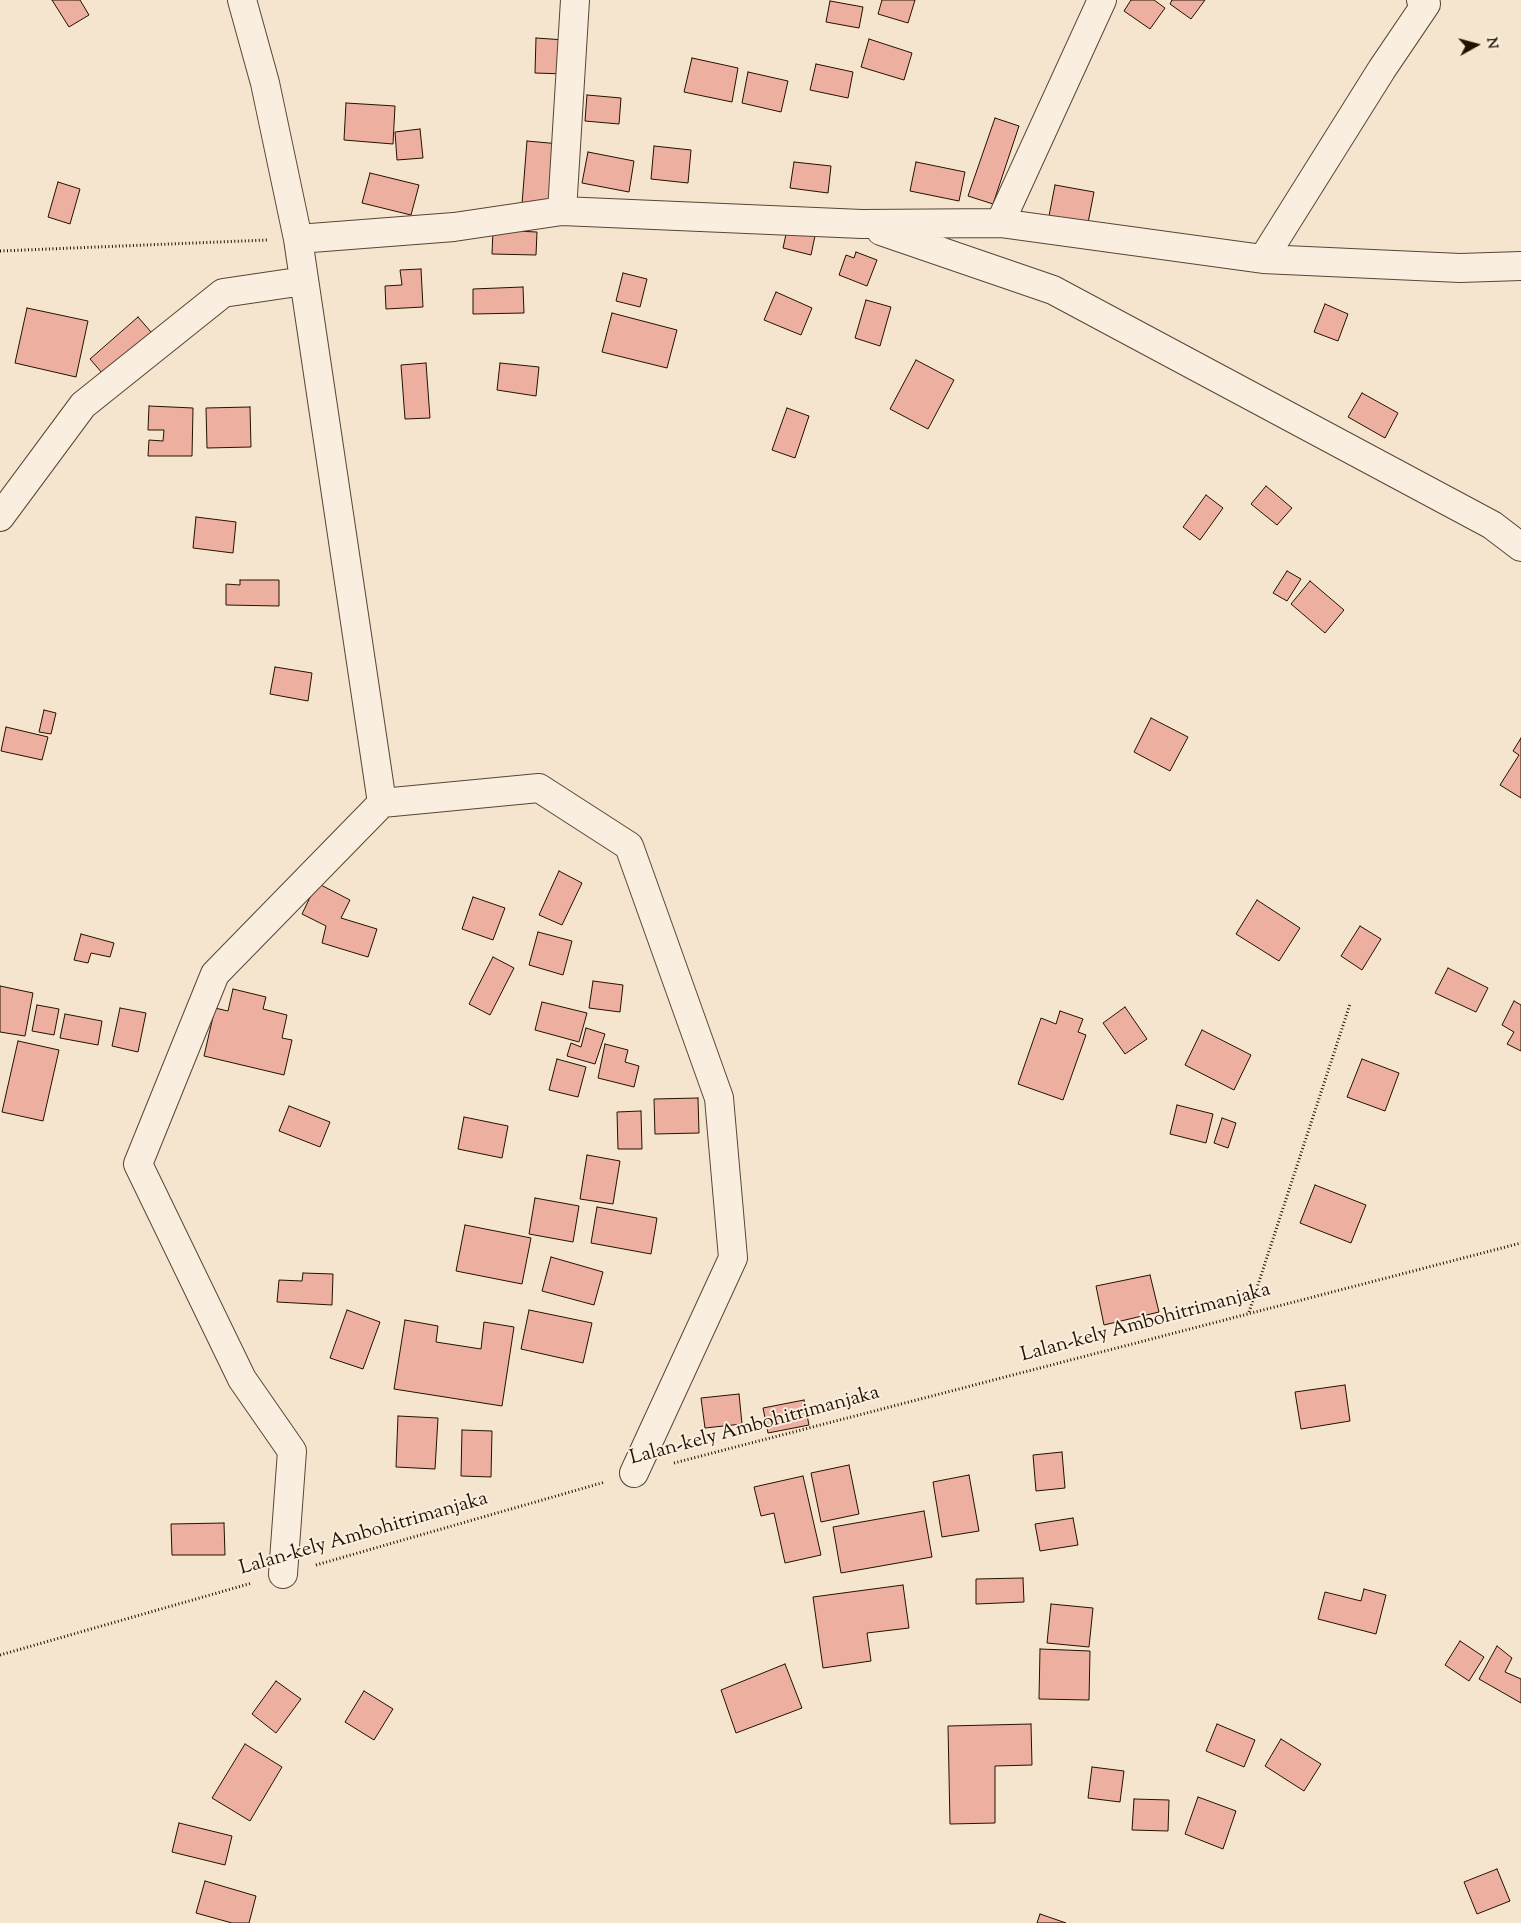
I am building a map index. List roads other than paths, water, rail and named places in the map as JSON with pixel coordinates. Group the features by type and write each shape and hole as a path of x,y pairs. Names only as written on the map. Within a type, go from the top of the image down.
{"street":[{"path":"242,0 265,83 298,239 382,803"},
{"path":"562,211 575,0"},
{"path":"1000,224 1102,0"},
{"path":"1263,259 1382,69 1426,4 1421,0"},
{"path":"298,239 454,227 562,211 862,224 1000,224 1263,259 1460,268 1521,266"},
{"path":"862,224 1053,290 1492,525 1521,547"},
{"path":"0,517 83,405 223,293 304,281"},
{"path":"283,1574 292,1451 242,1379 138,1164 216,974 382,803 539,788 628,846 719,1098 733,1258 634,1474"}]}
